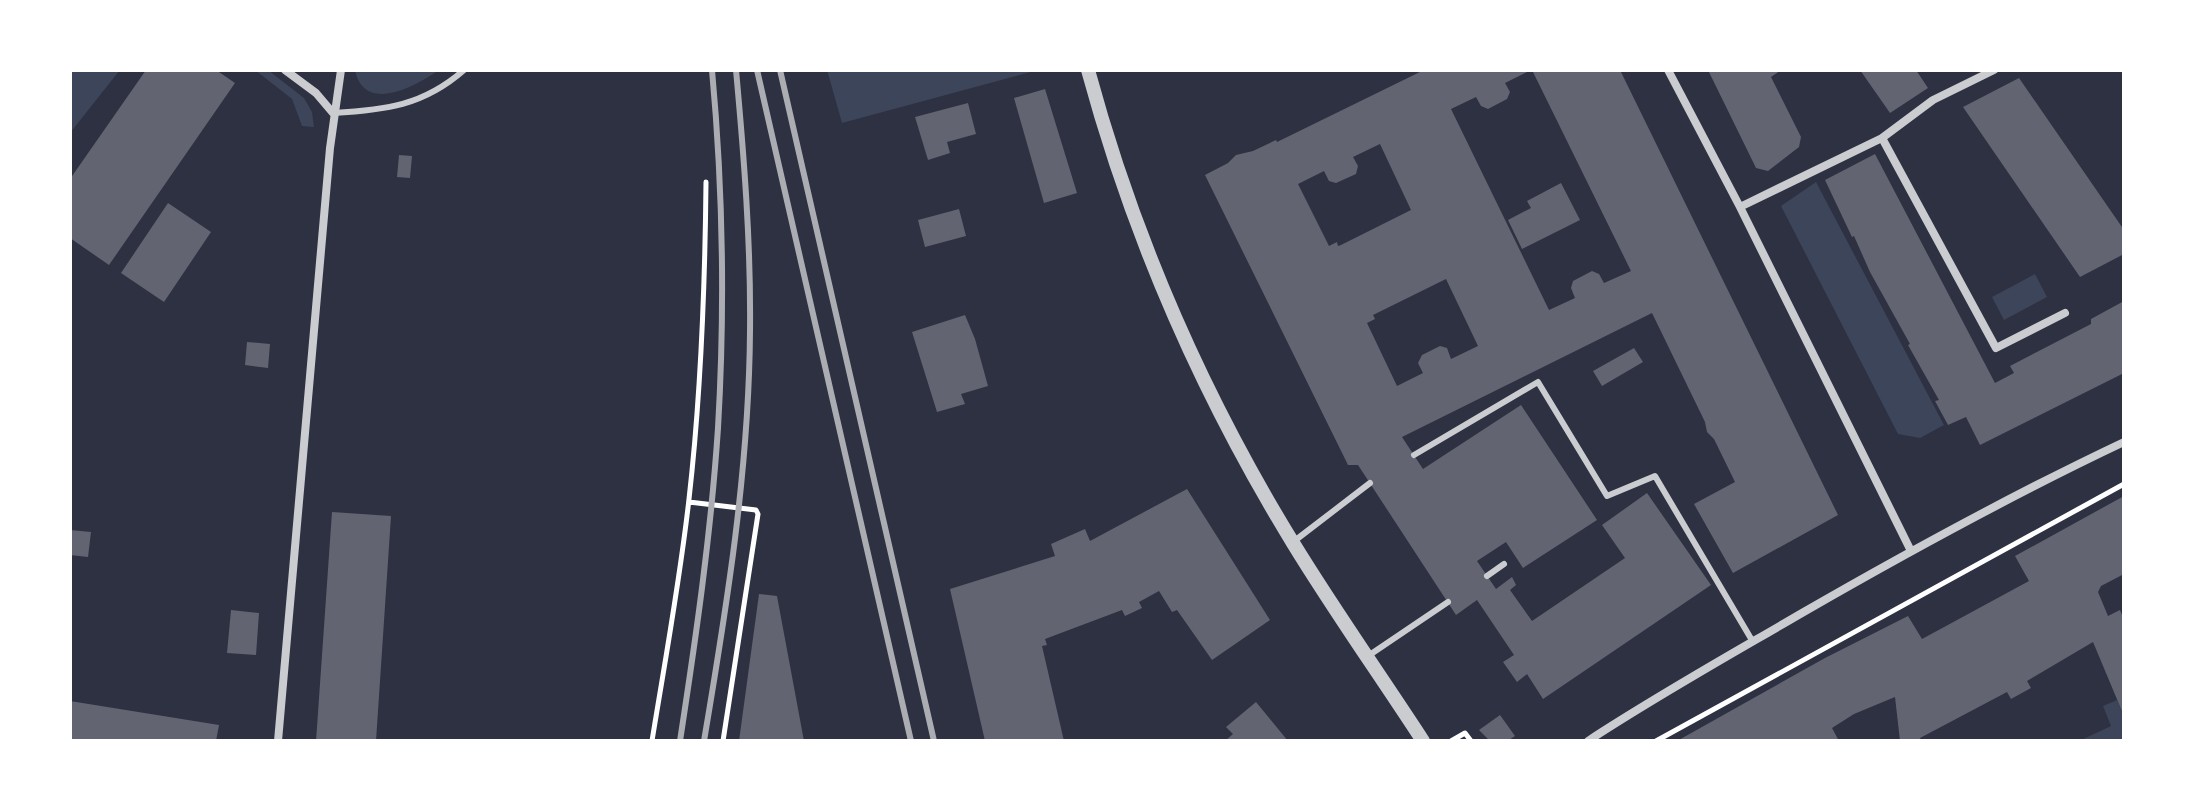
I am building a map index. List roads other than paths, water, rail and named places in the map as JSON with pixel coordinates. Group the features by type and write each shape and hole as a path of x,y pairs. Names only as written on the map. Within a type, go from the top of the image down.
{"street":[{"path":"285,70 316,93 333,113"},
{"path":"278,741 333,113 341,70"},
{"path":"1088,70 1107,139 1158,282 1229,430 1293,542 1423,741"},
{"path":"1668,70 1740,207 1911,551"},
{"path":"1740,207 1882,138 1933,100 1994,70"},
{"path":"1882,138 1996,348 2065,313"},
{"path":"1588,741 1646,704 1911,551 2124,442"}],"lane":[{"path":"333,113 399,107 432,93 464,70"},
{"path":"1414,455 1538,382 1607,496 1655,476 1753,642"},
{"path":"1293,542 1370,483"},
{"path":"1487,576 1504,564"},
{"path":"1368,656 1448,602"}],"railway":[{"path":"680,741 707,546 720,383 721,204 712,70"},
{"path":"704,741 735,537 749,383 748,233 736,70"},
{"path":"757,70 911,741"},
{"path":"780,70 934,741"}]}
